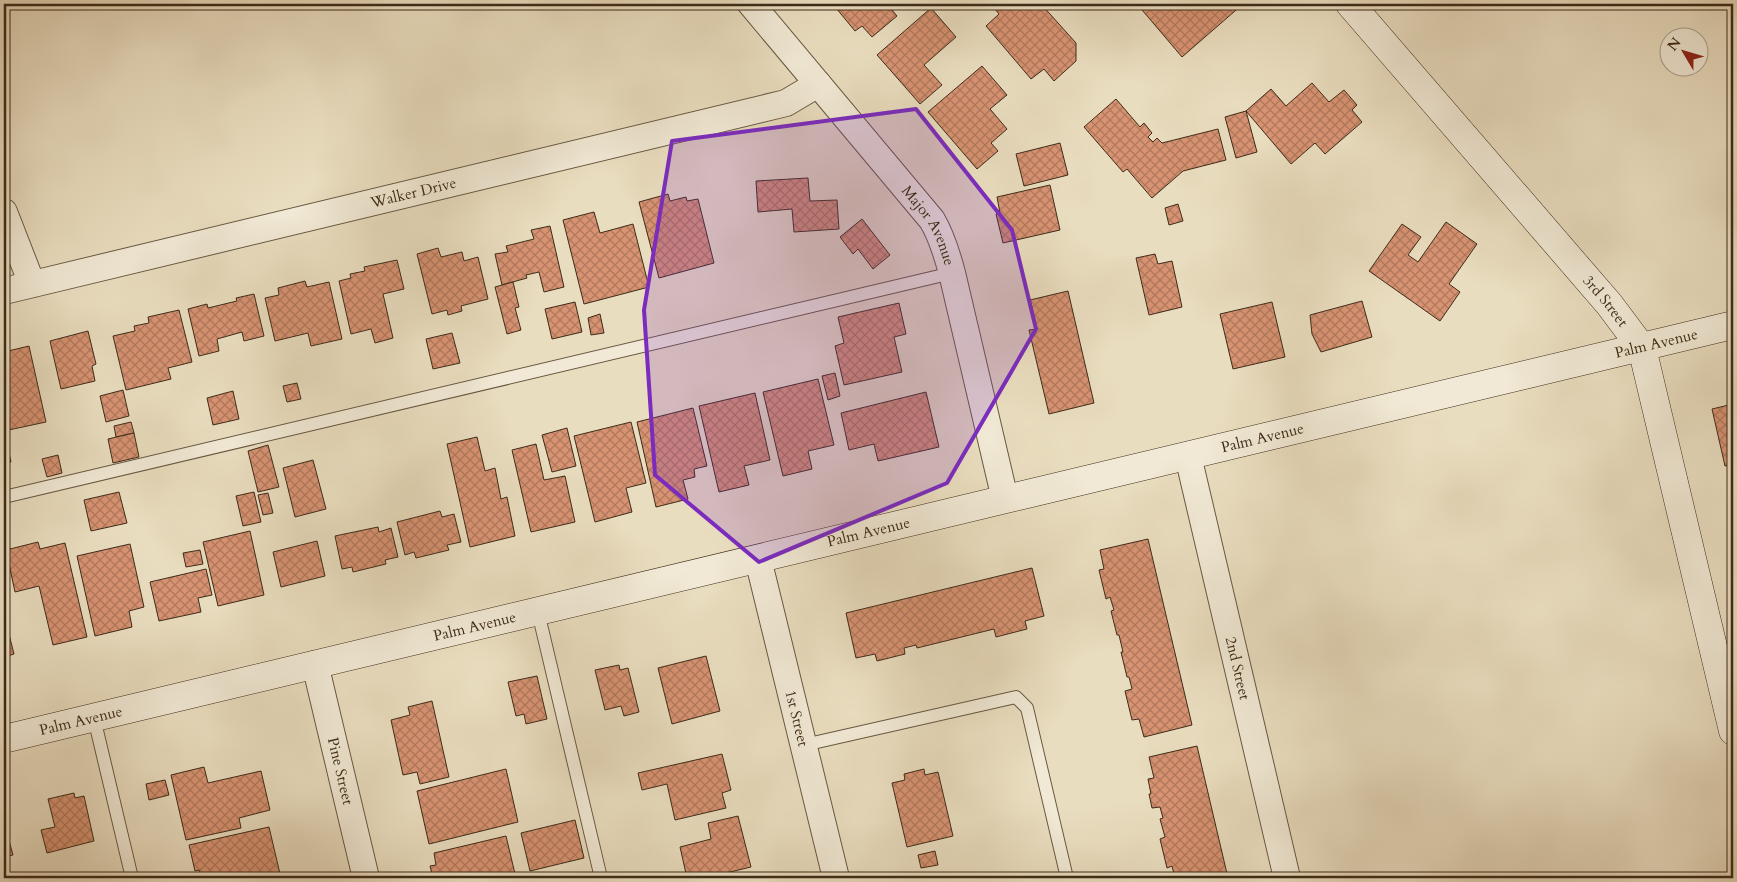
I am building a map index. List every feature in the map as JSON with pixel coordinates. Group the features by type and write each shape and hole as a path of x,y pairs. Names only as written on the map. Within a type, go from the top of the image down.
{"street":[{"name":"Major Avenue","path":"751,4 932,220 944,243 1005,499"},
{"name":"3rd Street","path":"1350,4 1603,296 1642,348 1733,731"},
{"name":"Walker Drive","path":"4,291 786,102 818,84"},
{"path":"4,212 32,284"},
{"name":"Palm Avenue","path":"4,739 1733,325"},
{"name":"2nd Street","path":"1188,456 1287,878"},
{"name":"1st Street","path":"758,559 836,878"},
{"name":"Pine Street","path":"315,664 366,878"}],"lane":[{"path":"4,497 952,273"},
{"path":"538,612 601,878"},
{"path":"804,745 1016,697 1027,708 1067,878"},
{"path":"94,718 132,878"}],"highlighted area":[{"path":"916,109 1012,230 1036,329 947,483 759,562 655,475 644,310 672,141"}],"building":[{"path":"841,4 887,4 897,16 872,37 862,26 855,31 836,8"},
{"path":"1001,4 1041,4 1076,43 1076,61 1054,81 1044,69 1031,79 986,26 999,14 995,9"},
{"path":"1137,4 1243,4 1182,57"},
{"path":"931,8 956,37 924,65 942,85 920,104 877,55"},
{"path":"982,66 1007,95 990,109 1007,129 991,143 998,151 977,169 928,112"},
{"path":"1312,83 1329,102 1344,90 1357,105 1352,110 1362,122 1325,154 1315,143 1291,164 1246,111 1271,89 1286,106"},
{"path":"1116,99 1140,127 1144,123 1152,133 1148,137 1153,142 1157,138 1162,143 1218,129 1226,160 1183,171 1152,198 1127,169 1123,172 1084,127"},
{"path":"1246,111 1257,152 1236,158 1225,117"},
{"path":"1060,143 1068,175 1024,186 1016,154"},
{"path":"808,178 810,201 837,200 839,229 794,232 792,209 758,212 756,181"},
{"path":"1050,185 1060,230 1003,243 996,214 1000,213 997,197"},
{"path":"668,194 670,201 686,197 687,201 698,199 714,263 659,278 639,202"},
{"path":"1178,204 1183,221 1169,225 1165,208"},
{"path":"594,212 600,233 633,224 649,287 584,304 563,220"},
{"path":"862,219 890,255 873,269 858,249 853,254 840,237"},
{"path":"1446,222 1477,244 1449,284 1460,292 1440,321 1369,271 1402,224 1421,237 1408,255 1418,262"},
{"path":"550,226 564,287 544,292 539,272 526,275 527,278 502,285 495,254 508,252 506,246 534,239 531,230"},
{"path":"438,248 441,257 462,252 464,261 478,257 488,299 461,306 462,311 448,315 447,310 432,314 417,254"},
{"path":"1155,254 1158,264 1172,261 1182,307 1149,315 1136,258"},
{"path":"397,260 404,289 383,294 393,338 375,343 371,329 351,334 339,281 351,278 350,274 365,271 364,267"},
{"path":"305,281 307,287 329,282 342,339 311,346 308,333 275,341 265,298 279,295 278,288"},
{"path":"513,282 519,307 515,308 521,330 507,334 495,287"},
{"path":"1068,291 1094,403 1049,414 1029,330 1037,329 1030,300"},
{"path":"254,294 264,336 244,341 242,332 217,339 219,351 199,356 188,309 207,304 208,308 237,301 236,298"},
{"path":"1362,301 1372,337 1321,352 1312,334 1310,315"},
{"path":"575,302 582,332 552,339 545,309"},
{"path":"1272,302 1285,357 1233,369 1220,314"},
{"path":"899,303 906,334 894,337 902,372 844,385 835,346 844,343 838,317"},
{"path":"179,310 192,362 168,368 171,379 126,390 113,336 135,331 134,326 149,323 148,317"},
{"path":"600,314 604,333 591,335 588,318"},
{"path":"88,331 96,364 92,366 95,381 61,389 50,341"},
{"path":"452,333 460,363 433,369 426,339"},
{"path":"29,346 46,422 4,431 4,352"},
{"path":"835,373 840,396 828,400 822,376"},
{"path":"818,379 834,445 808,451 812,469 783,476 763,392"},
{"path":"297,383 301,399 287,402 283,386"},
{"path":"123,390 129,416 106,422 100,396"},
{"path":"233,391 239,419 213,425 207,398"},
{"path":"926,392 939,447 878,461 874,444 849,450 841,413"},
{"path":"755,393 770,460 744,466 749,485 719,492 699,406"},
{"path":"1733,404 1733,464 1725,466 1712,409"},
{"path":"693,408 707,466 694,469 695,477 683,480 688,499 656,507 637,422"},
{"path":"131,422 134,433 116,437 114,426"},
{"path":"631,422 646,483 626,488 632,512 595,522 574,436"},
{"path":"567,428 576,466 552,472 542,435"},
{"path":"4,431 11,462 4,464"},
{"path":"134,433 139,457 113,463 108,439"},
{"path":"477,437 485,471 495,468 501,499 507,497 515,536 470,547 447,444"},
{"path":"536,444 544,480 565,476 575,522 531,532 512,450"},
{"path":"268,445 279,487 258,492 248,451"},
{"path":"58,455 62,473 47,477 42,459"},
{"path":"313,460 326,509 295,517 283,468"},
{"path":"119,492 127,523 91,531 84,500"},
{"path":"254,492 261,522 243,526 236,496"},
{"path":"268,493 273,513 263,515 258,495"},
{"path":"440,511 442,517 454,514 461,542 447,545 449,550 416,558 414,552 405,555 397,522"},
{"path":"378,527 379,532 391,528 398,557 385,560 386,564 353,572 352,567 342,569 335,536"},
{"path":"250,531 264,595 218,606 203,542"},
{"path":"1148,539 1192,725 1144,737 1139,719 1132,720 1125,691 1132,689 1129,677 1127,677 1119,635 1117,635 1111,611 1114,610 1110,597 1106,599 1099,570 1104,569 1100,550"},
{"path":"317,541 325,576 281,587 273,552"},
{"path":"38,542 40,549 65,543 87,637 53,645 39,586 15,592 6,550"},
{"path":"130,544 144,607 129,611 132,627 95,636 77,556"},
{"path":"200,550 203,564 186,567 183,553"},
{"path":"1032,568 1044,616 1025,621 1027,629 996,637 994,629 917,648 916,645 904,648 905,654 877,661 875,654 856,658 846,613"},
{"path":"206,569 212,595 198,598 201,612 159,621 150,582"},
{"path":"4,615 14,654 4,657"},
{"path":"706,656 720,711 672,724 658,668"},
{"path":"619,665 620,670 628,668 639,712 624,716 621,706 605,710 595,670"},
{"path":"537,676 547,719 526,724 524,714 516,716 508,682"},
{"path":"432,701 449,777 420,784 417,772 403,775 391,720 410,715 408,707"},
{"path":"1197,746 1228,878 1175,878 1172,866 1167,868 1160,839 1165,837 1160,819 1163,818 1160,807 1152,808 1148,779 1154,778 1149,757"},
{"path":"722,754 731,790 722,793 726,808 675,820 667,784 642,790 638,773"},
{"path":"204,767 208,783 261,771 270,810 239,818 241,828 186,840 171,775"},
{"path":"506,769 518,822 429,844 417,791"},
{"path":"924,769 925,775 938,772 953,836 907,847 892,783 905,780 904,774"},
{"path":"165,780 169,795 149,800 146,784"},
{"path":"74,793 75,798 84,796 94,841 47,853 41,830 55,827 48,799"},
{"path":"738,816 751,867 705,878 687,878 680,847 711,839 708,823"},
{"path":"575,820 584,858 530,871 521,833"},
{"path":"269,827 281,878 201,878 199,870 195,871 189,845"},
{"path":"506,836 516,878 433,878 430,866 436,865 434,853"},
{"path":"8,837 13,855 4,857 4,838"},
{"path":"935,851 938,865 921,868 918,855"}]}
